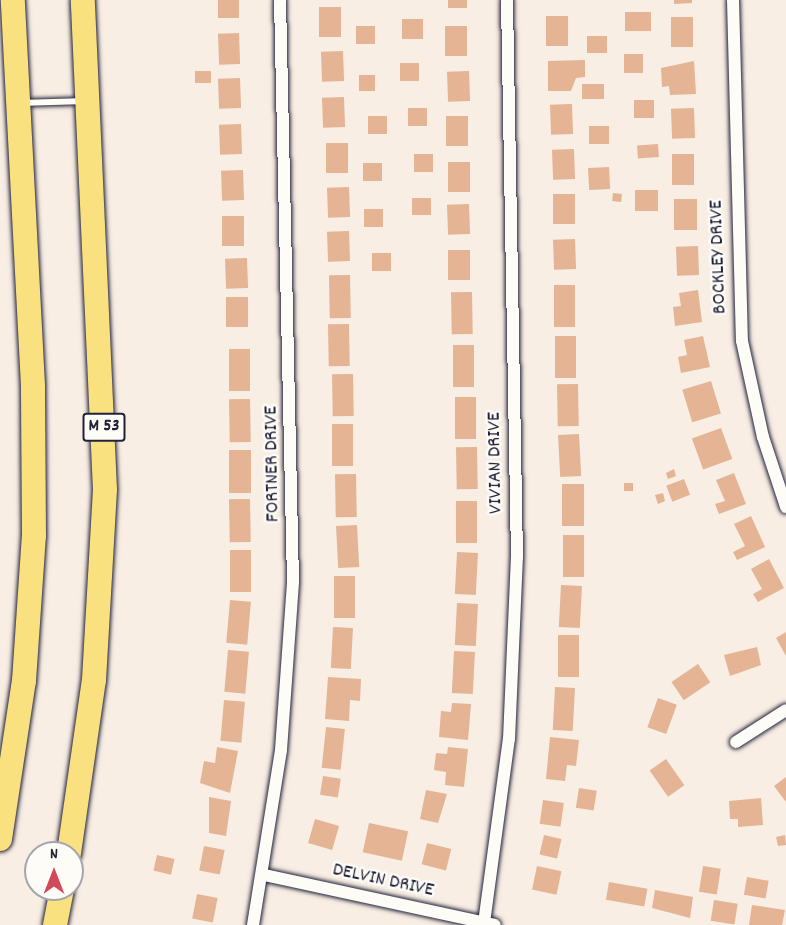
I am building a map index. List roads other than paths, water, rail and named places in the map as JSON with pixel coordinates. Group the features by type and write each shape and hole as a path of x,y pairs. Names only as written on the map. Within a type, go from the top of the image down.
{"highway":[{"path":"0,839 24,681 34,536 33,386 13,0"},
{"name":"M 53","path":"71,841 94,680 104,538 103,379 83,0"},
{"path":"55,925 60,901"}],"street":[{"name":"FORTNER DRIVE","path":"253,925 264,875 281,750 293,582 280,0"},
{"name":"VIVIAN DRIVE","path":"489,924 508,739 517,557 507,0"},
{"name":"BOCKLEY DRIVE","path":"733,0 742,341 763,437 786,507"},
{"path":"736,742 786,710"},
{"name":"DELVIN DRIVE","path":"264,875 489,924"}],"lane":[{"path":"18,103 88,101"}]}
